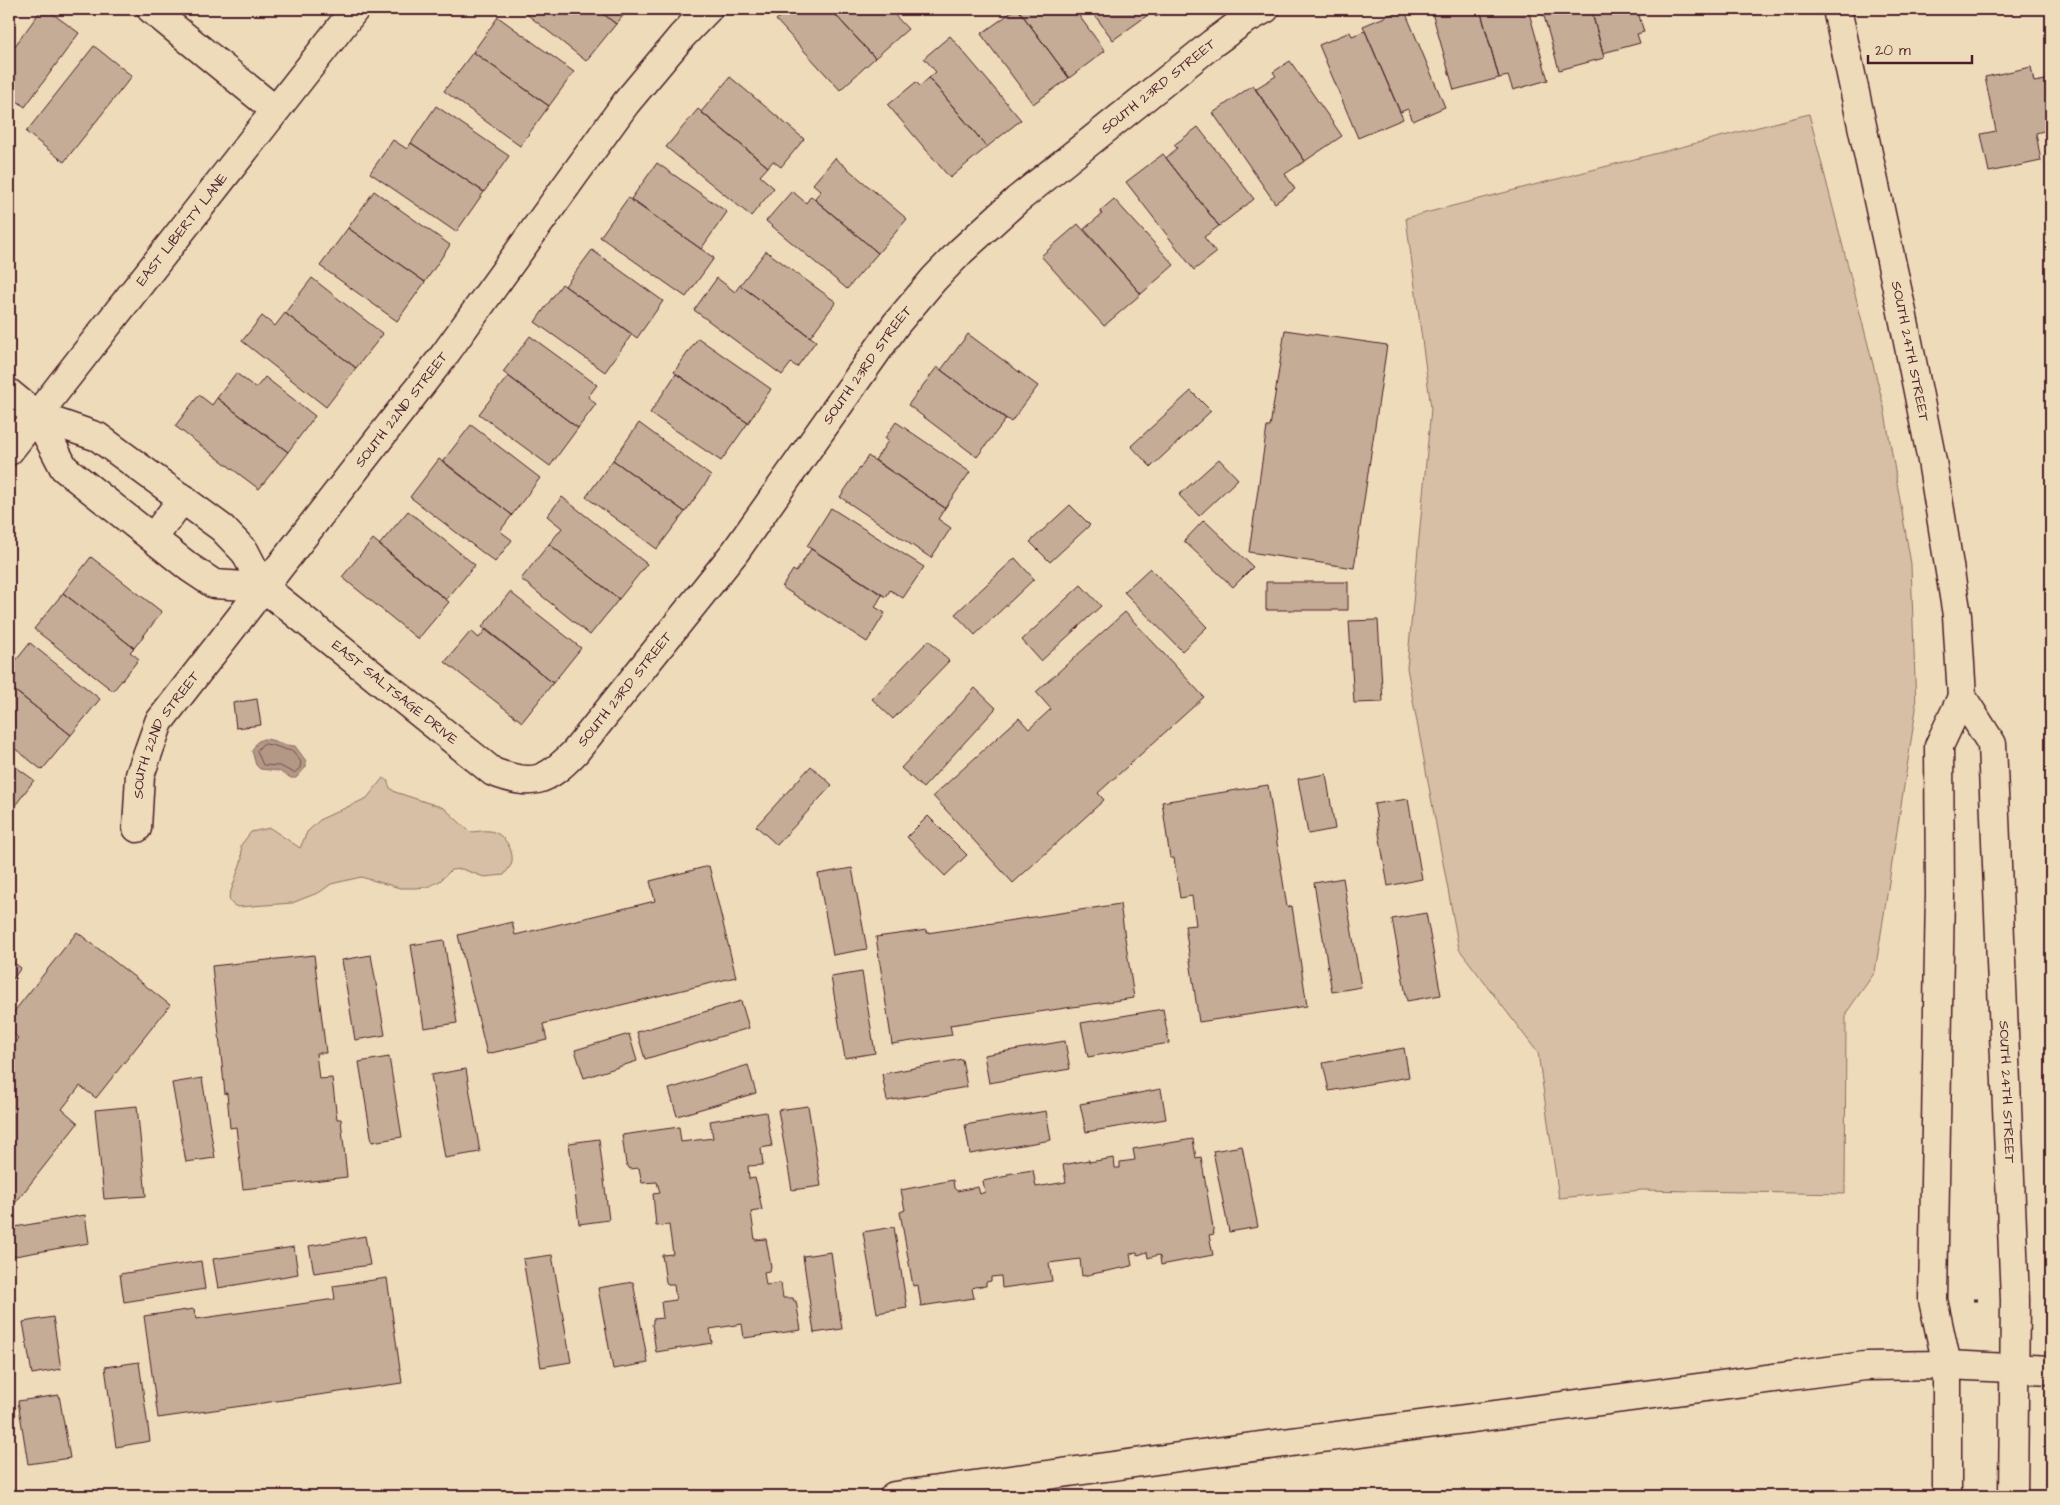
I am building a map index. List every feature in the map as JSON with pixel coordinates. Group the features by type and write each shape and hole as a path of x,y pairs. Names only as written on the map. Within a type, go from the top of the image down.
{"main road":[{"path":"151,9 214,58 275,110"},
{"name":"EAST LIBERTY LANE","path":"9,451 355,9"},
{"name":"SOUTH 22ND STREET","path":"137,828 140,775 159,722 445,354 626,103 682,36 708,9"},
{"name":"SOUTH 23RD STREET","path":"534,781 558,769 581,744 735,552 896,324 961,251 1017,200 1206,49 1243,21 1265,9"},
{"name":"SOUTH 24TH STREET","path":"1837,9 1932,461 1957,615 1962,697 1939,746 1939,1021 1933,1300 1947,1364 1947,1496"},
{"name":"EAST SALTSAGE DRIVE","path":"9,392 37,416 98,437 183,498 222,528 245,552 263,587 494,772 511,778 534,781"},
{"name":"EAST SALTSAGE DRIVE","path":"37,416 64,468 152,538 214,584 263,587"},
{"path":"152,538 183,498"},
{"name":"SOUTH 24TH STREET","path":"1962,697 1992,744 2015,1300 2013,1496"},
{"path":"894,1496 1865,1366 1947,1364 2051,1370"}],"shaded area":[{"path":"1809,114 1884,407 1911,564 1916,709 1875,972 1846,1013 1845,1194 1642,1190 1559,1198 1538,1053 1459,949 1407,668 1431,408 1406,218"},
{"path":"383,778 387,780 390,788 395,792 444,808 470,832 490,831 500,835 508,844 512,854 511,865 504,875 484,877 462,869 451,870 440,881 427,887 415,888 400,888 361,877 331,884 320,892 292,903 238,907 232,904 229,897 242,859 241,845 251,832 270,828 300,848 307,832 321,819 367,798"}],"water":[{"path":"263,739 295,746 306,761 306,767 296,778 291,778 279,771 260,769 256,765 252,751 257,742"}],"building":[{"path":"9,9 17,9 9,23"},
{"path":"42,9 46,9 79,33 25,107 9,95 9,54"},
{"path":"527,9 597,9 616,24 586,61 524,12"},
{"path":"597,9 629,9 616,24"},
{"path":"789,9 830,9 875,58 840,90 776,20"},
{"path":"830,9 889,9 908,29 875,58"},
{"path":"910,9 923,9 915,15"},
{"path":"1018,9 1069,78 1033,104 981,34"},
{"path":"1018,9 1074,9 1105,51 1069,78"},
{"path":"1090,9 1150,9 1152,12 1113,40"},
{"path":"1150,9 1168,9 1156,17"},
{"path":"1404,9 1445,107 1413,121 1408,109 1400,112 1363,26"},
{"path":"1431,9 1480,9 1499,78 1454,90"},
{"path":"1480,9 1528,9 1548,80 1513,90 1508,76 1499,78"},
{"path":"1542,9 1591,9 1604,58 1559,70"},
{"path":"1591,9 1637,9 1644,32 1637,34 1640,43 1603,53"},
{"path":"498,17 574,72 549,106 473,52"},
{"path":"1365,31 1403,119 1358,138 1319,45 1350,32 1352,36"},
{"path":"950,36 1021,120 987,147 929,78 936,72 924,58"},
{"path":"94,46 132,76 64,162 26,132"},
{"path":"473,52 549,106 520,146 444,91"},
{"path":"1290,61 1342,136 1305,161 1255,89 1276,76 1273,72"},
{"path":"2031,67 2034,82 2051,79 2051,129 2036,133 2041,161 1989,172 1981,134 1996,131 1985,77"},
{"path":"730,77 804,139 781,167 773,161 768,167 701,112"},
{"path":"929,78 987,147 950,178 888,105 916,82 920,86"},
{"path":"1253,85 1305,161 1285,174 1295,189 1275,203 1213,113"},
{"path":"436,106 509,156 484,192 411,143"},
{"path":"698,109 768,167 760,176 774,188 751,216 666,147"},
{"path":"1198,127 1254,199 1219,226 1166,158 1177,148 1174,145"},
{"path":"393,140 407,149 411,143 484,192 456,232 370,173"},
{"path":"1163,154 1219,226 1204,237 1216,253 1194,270 1126,182"},
{"path":"835,158 907,219 878,253 814,199 821,191 813,184"},
{"path":"657,163 727,212 701,249 631,199"},
{"path":"374,191 450,245 425,282 348,228"},
{"path":"792,191 806,203 811,196 878,253 847,289 766,221"},
{"path":"628,198 714,258 686,297 600,237"},
{"path":"1114,199 1174,265 1141,294 1084,229 1102,214 1100,211"},
{"path":"1078,224 1141,294 1104,326 1041,256"},
{"path":"348,228 425,282 397,321 320,266"},
{"path":"592,250 663,301 637,338 565,286"},
{"path":"766,251 836,302 810,337 740,285"},
{"path":"312,278 383,334 356,368 285,313"},
{"path":"717,278 735,292 740,285 816,341 797,367 791,363 782,375 694,310"},
{"path":"562,284 632,334 605,372 535,322"},
{"path":"285,313 356,368 326,407 242,341 262,316 275,326"},
{"path":"1285,330 1387,345 1354,568 1249,552 1267,427 1270,427"},
{"path":"968,334 1038,386 1011,422 941,370"},
{"path":"530,336 597,385 588,397 596,404 578,428 503,372"},
{"path":"698,338 771,389 748,423 674,372"},
{"path":"937,367 1006,419 977,457 908,405"},
{"path":"236,373 256,388 265,377 315,416 288,452 217,398"},
{"path":"676,374 748,423 721,461 650,413"},
{"path":"508,376 578,428 550,466 479,414"},
{"path":"1191,391 1211,411 1151,467 1131,446"},
{"path":"199,395 212,405 217,398 288,452 259,489 175,426"},
{"path":"896,422 970,472 945,508 875,460 888,441 885,438"},
{"path":"639,423 711,476 685,512 613,460"},
{"path":"471,425 540,478 512,515 443,461"},
{"path":"868,456 945,508 938,519 951,528 931,558 840,497"},
{"path":"439,459 512,515 500,531 512,540 495,562 410,497"},
{"path":"1219,459 1238,479 1199,516 1179,495"},
{"path":"613,460 685,512 657,549 586,497"},
{"path":"562,497 647,564 619,599 549,544 562,528 547,516"},
{"path":"1070,505 1090,525 1050,562 1030,542"},
{"path":"831,508 924,567 903,598 890,590 886,597 807,546"},
{"path":"408,511 475,565 446,600 379,545"},
{"path":"1204,520 1253,567 1233,587 1184,541"},
{"path":"373,539 449,602 418,639 342,577"},
{"path":"549,544 619,599 590,635 521,579"},
{"path":"811,549 882,595 875,607 885,613 867,642 782,587 793,570 796,572"},
{"path":"91,557 162,612 134,648 63,593"},
{"path":"1015,558 1034,579 975,635 955,614"},
{"path":"1150,568 1207,627 1182,651 1124,592"},
{"path":"1266,582 1348,582 1348,610 1266,610"},
{"path":"1081,585 1101,606 1041,661 1022,640"},
{"path":"510,592 581,648 553,683 482,627"},
{"path":"63,593 134,648 130,652 139,659 113,691 34,629"},
{"path":"1125,612 1204,697 1098,793 1104,800 1013,883 933,796 1019,718 1029,729 1051,709 1036,692"},
{"path":"1378,620 1383,702 1354,703 1349,621"},
{"path":"486,629 553,683 522,722 445,662 471,631 479,638"},
{"path":"929,640 949,661 893,719 872,699"},
{"path":"30,643 100,699 71,735 9,686 9,669"},
{"path":"9,686 71,735 42,770 9,744"},
{"path":"975,688 996,708 923,788 901,768"},
{"path":"257,699 261,725 236,728 233,703"},
{"path":"9,762 34,780 9,814"},
{"path":"811,766 832,785 777,845 756,826"},
{"path":"1326,774 1335,829 1308,834 1298,779"},
{"path":"1268,785 1287,907 1292,906 1307,1006 1199,1022 1185,926 1196,925 1192,896 1180,898 1174,858 1170,858 1162,802"},
{"path":"1408,799 1422,879 1388,886 1374,804"},
{"path":"928,816 967,855 945,876 907,837"},
{"path":"709,866 736,977 543,1024 547,1040 487,1054 458,935 512,922 515,935 655,901 650,881"},
{"path":"852,868 867,949 833,955 818,874"},
{"path":"1343,878 1361,987 1332,992 1314,883"},
{"path":"1120,904 1134,998 950,1025 952,1035 892,1044 876,937 927,930 927,933"},
{"path":"1426,913 1441,995 1407,1001 1392,919"},
{"path":"77,932 170,1005 96,1098 80,1086 62,1109 78,1123 9,1211 9,1050 18,1038 9,1030 9,1018"},
{"path":"444,940 457,1023 424,1028 411,945"},
{"path":"314,955 326,1053 316,1053 319,1079 332,1078 337,1119 341,1119 347,1177 243,1189 236,1127 230,1128 227,1093 225,1094 212,966"},
{"path":"371,955 385,1035 355,1040 342,960"},
{"path":"9,959 21,968 9,984"},
{"path":"862,972 875,1053 845,1058 831,977"},
{"path":"741,1001 749,1028 645,1059 637,1032"},
{"path":"1163,1009 1169,1043 1088,1057 1081,1023"},
{"path":"629,1034 637,1061 584,1078 575,1050"},
{"path":"1065,1041 1070,1069 989,1083 984,1055"},
{"path":"1404,1048 1409,1077 1329,1091 1323,1063"},
{"path":"389,1057 402,1137 372,1142 359,1062"},
{"path":"962,1059 967,1087 887,1101 882,1074"},
{"path":"748,1065 756,1093 677,1116 669,1089"},
{"path":"466,1069 480,1152 445,1158 431,1075"},
{"path":"202,1078 215,1158 186,1162 172,1083"},
{"path":"1161,1089 1166,1119 1086,1132 1080,1104"},
{"path":"137,1106 146,1196 104,1199 95,1110"},
{"path":"808,1106 821,1186 792,1190 778,1110"},
{"path":"1046,1111 1051,1140 970,1154 965,1125"},
{"path":"766,1112 772,1146 761,1148 763,1165 748,1166 749,1179 755,1178 757,1184 762,1210 751,1212 755,1240 766,1239 771,1267 769,1271 764,1272 766,1285 781,1283 783,1298 793,1298 796,1301 801,1330 744,1338 742,1324 710,1329 712,1343 656,1352 653,1319 663,1318 661,1302 676,1300 674,1285 668,1285 666,1282 662,1255 673,1254 669,1225 656,1226 653,1194 660,1193 657,1182 642,1183 639,1168 630,1169 626,1164 622,1135 679,1127 681,1142 713,1138 710,1121"},
{"path":"599,1139 609,1220 579,1224 569,1143"},
{"path":"1193,1139 1196,1158 1201,1157 1214,1234 1209,1235 1213,1255 1161,1265 1158,1255 1148,1258 1147,1252 1138,1255 1137,1253 1130,1254 1132,1266 1082,1276 1080,1259 1049,1263 1052,1281 1002,1288 1001,1276 991,1277 991,1281 986,1282 986,1286 974,1287 972,1289 974,1298 921,1306 918,1285 913,1286 900,1212 905,1210 901,1190 953,1180 954,1188 957,1191 978,1187 980,1194 985,1192 983,1181 1007,1176 1007,1174 1033,1170 1036,1187 1066,1182 1063,1165 1114,1158 1115,1168 1120,1168 1120,1162 1135,1160 1133,1149"},
{"path":"1242,1146 1258,1227 1229,1232 1213,1151"},
{"path":"85,1215 89,1243 9,1257 9,1228"},
{"path":"894,1227 907,1308 877,1313 863,1232"},
{"path":"365,1236 370,1265 314,1273 309,1246"},
{"path":"294,1247 298,1274 218,1288 213,1259"},
{"path":"831,1252 842,1329 814,1333 803,1256"},
{"path":"552,1255 571,1362 541,1367 523,1259"},
{"path":"201,1261 205,1289 124,1302 120,1274"},
{"path":"387,1278 402,1383 158,1418 144,1316 194,1309 196,1319 335,1299 333,1286"},
{"path":"633,1282 648,1363 613,1369 598,1288"},
{"path":"53,1317 61,1369 32,1374 23,1322"},
{"path":"139,1362 150,1441 116,1447 105,1367"},
{"path":"59,1395 70,1458 28,1464 18,1401"}]}
